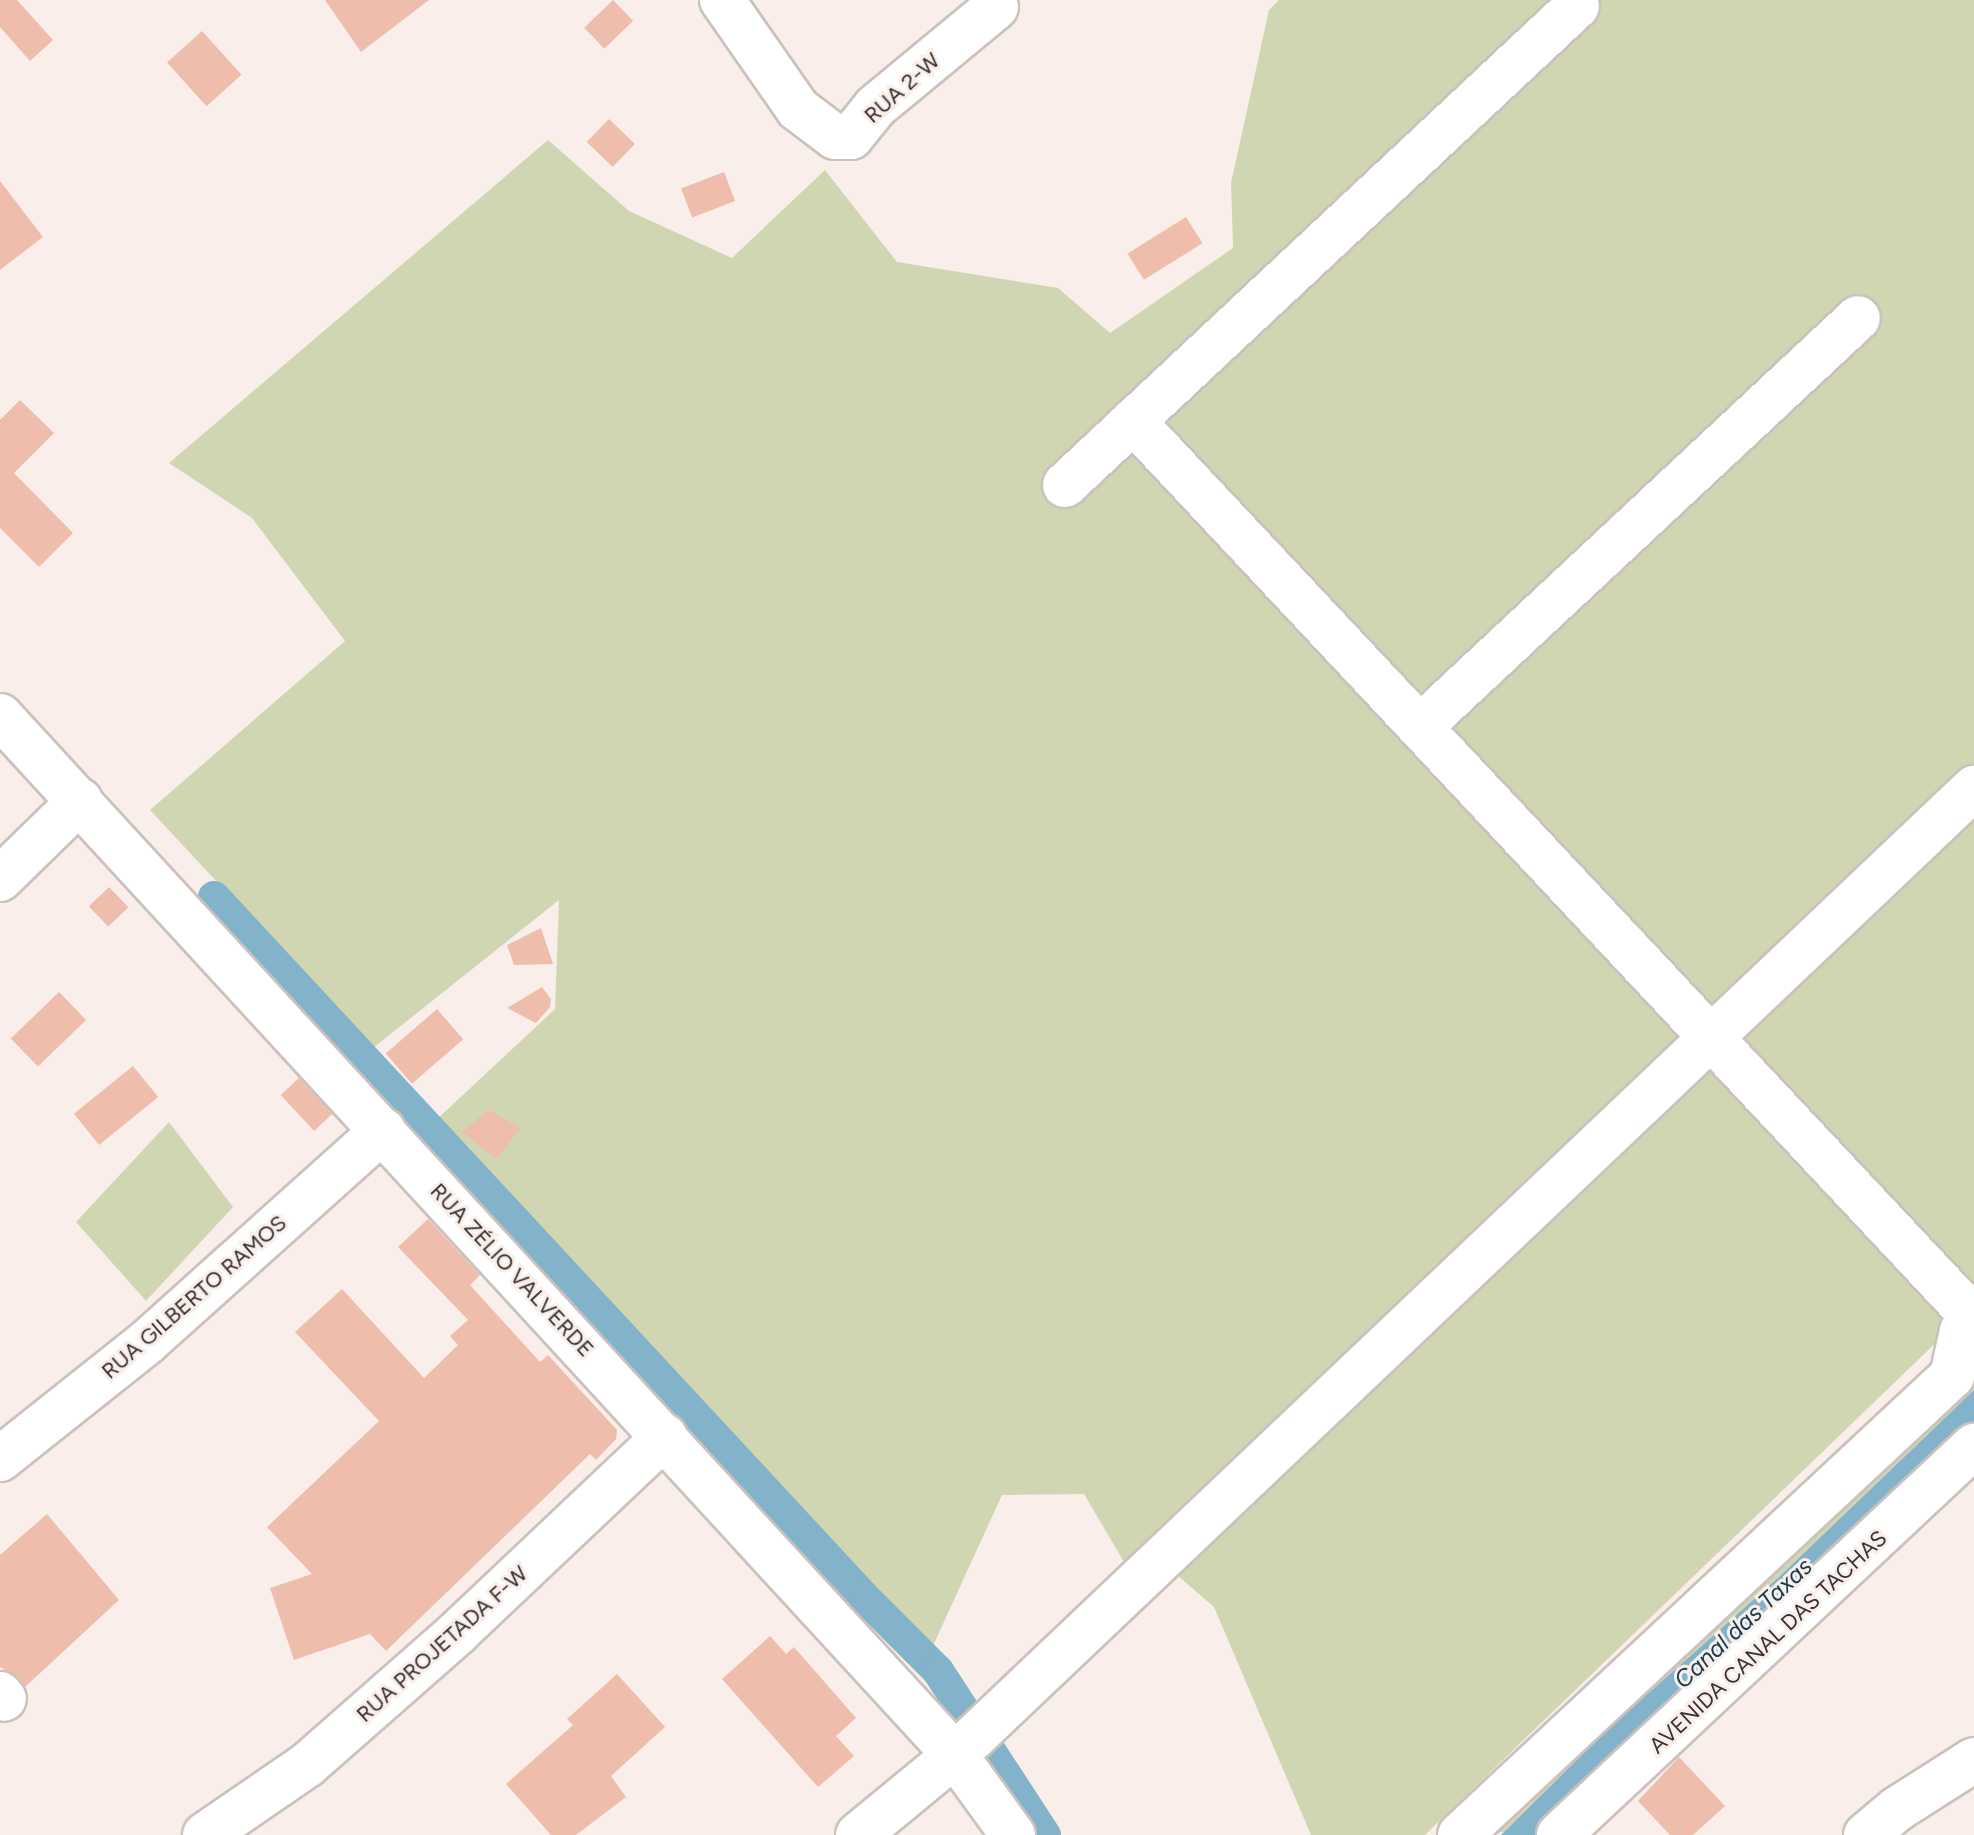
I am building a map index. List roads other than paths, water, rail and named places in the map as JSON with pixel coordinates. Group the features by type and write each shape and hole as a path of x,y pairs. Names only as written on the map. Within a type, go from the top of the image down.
{"street":[{"name":"RUA 2-W","path":"722,0 798,109 835,137 851,137 875,107 996,2"},
{"path":"1065,485 1577,6"},
{"path":"1420,727 1858,318"},
{"path":"1133,421 1974,1319 1962,1331 1952,1376 1460,1835"},
{"name":"RUA ZÉLIO VALVERDE","path":"0,716 955,1755 1013,1835"},
{"path":"858,1835 955,1755 1974,788"},
{"path":"0,879 80,801"},
{"name":"RUA GILBERTO RAMOS","path":"0,1459 147,1342 383,1130"},
{"name":"RUA PROJETADA F-W","path":"205,1835 307,1765 457,1633 665,1436"},
{"name":"AVENIDA CANAL DAS TACHAS","path":"1559,1835 1974,1446"},
{"path":"1866,1835 1897,1809 1974,1760"}],"water":[{"name":"Canal das Taxas","path":"1974,1390 1974,1426 1647,1736 1536,1835 1501,1835 1606,1731 1779,1577"}],"waterway":[{"path":"214,897 864,1597 938,1671 1045,1835"}]}
